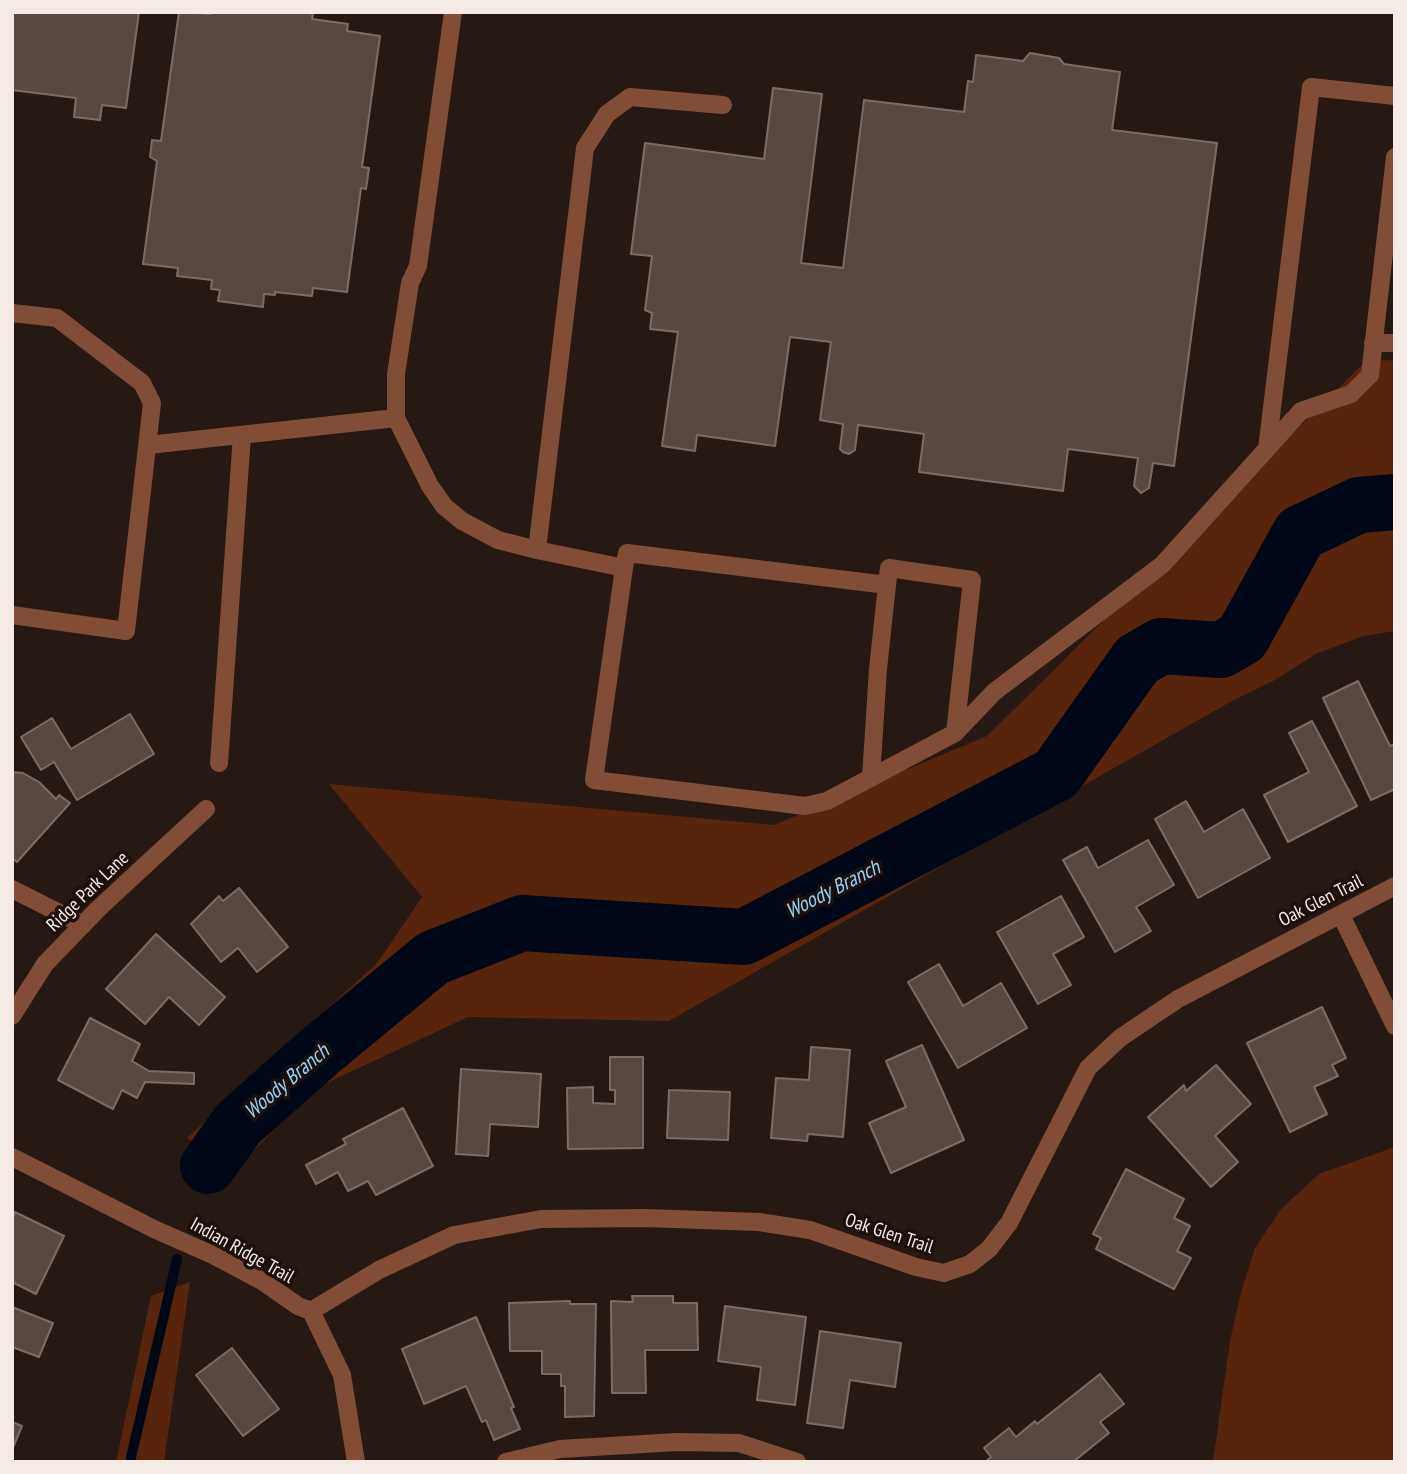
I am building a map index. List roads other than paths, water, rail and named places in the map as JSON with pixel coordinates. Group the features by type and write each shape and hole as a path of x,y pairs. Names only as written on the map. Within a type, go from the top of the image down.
{"street":[{"path":"453,12 418,265 410,283 396,374 396,418 416,462 444,506 462,521 498,540 624,568"},
{"path":"1267,449 1311,87 1395,96"},
{"path":"537,550 585,148 607,114 630,97 723,105"},
{"path":"887,585 627,553 594,780 805,806 828,801 955,733 994,692 1162,565 1301,411 1351,394 1370,375 1395,157"},
{"path":"12,313 57,318 142,383 152,403 126,631 12,615"},
{"path":"1373,343 1395,343"},
{"path":"148,445 396,418"},
{"path":"219,763 242,435"},
{"path":"871,778 878,669 889,568 972,580 955,733"},
{"name":"Ridge Park Lane","path":"12,1016 45,964 206,809"},
{"name":"Oak Glen Trail","path":"311,1311 379,1270 454,1235 541,1220 645,1218 759,1222 810,1230 916,1267 944,1273 970,1264 989,1249 1009,1223 1087,1068 1120,1038 1178,999 1395,886"},
{"path":"12,889 83,925"},
{"path":"1341,915 1395,1026"},
{"name":"Indian Ridge Trail","path":"12,1157 156,1230 213,1255 262,1281 298,1306 311,1311"},
{"path":"311,1311 342,1375 356,1462"},
{"path":"506,1462 560,1449 677,1442 739,1443 797,1462"}],"waterway":[{"name":"Woody Branch","path":"208,1166 238,1124 319,1052 433,958 522,923 744,937 1056,774 1137,660 1161,646 1221,650 1242,638 1300,533 1359,505 1395,502"},
{"name":"Woody Branch","path":"130,1462 177,1259"}]}
